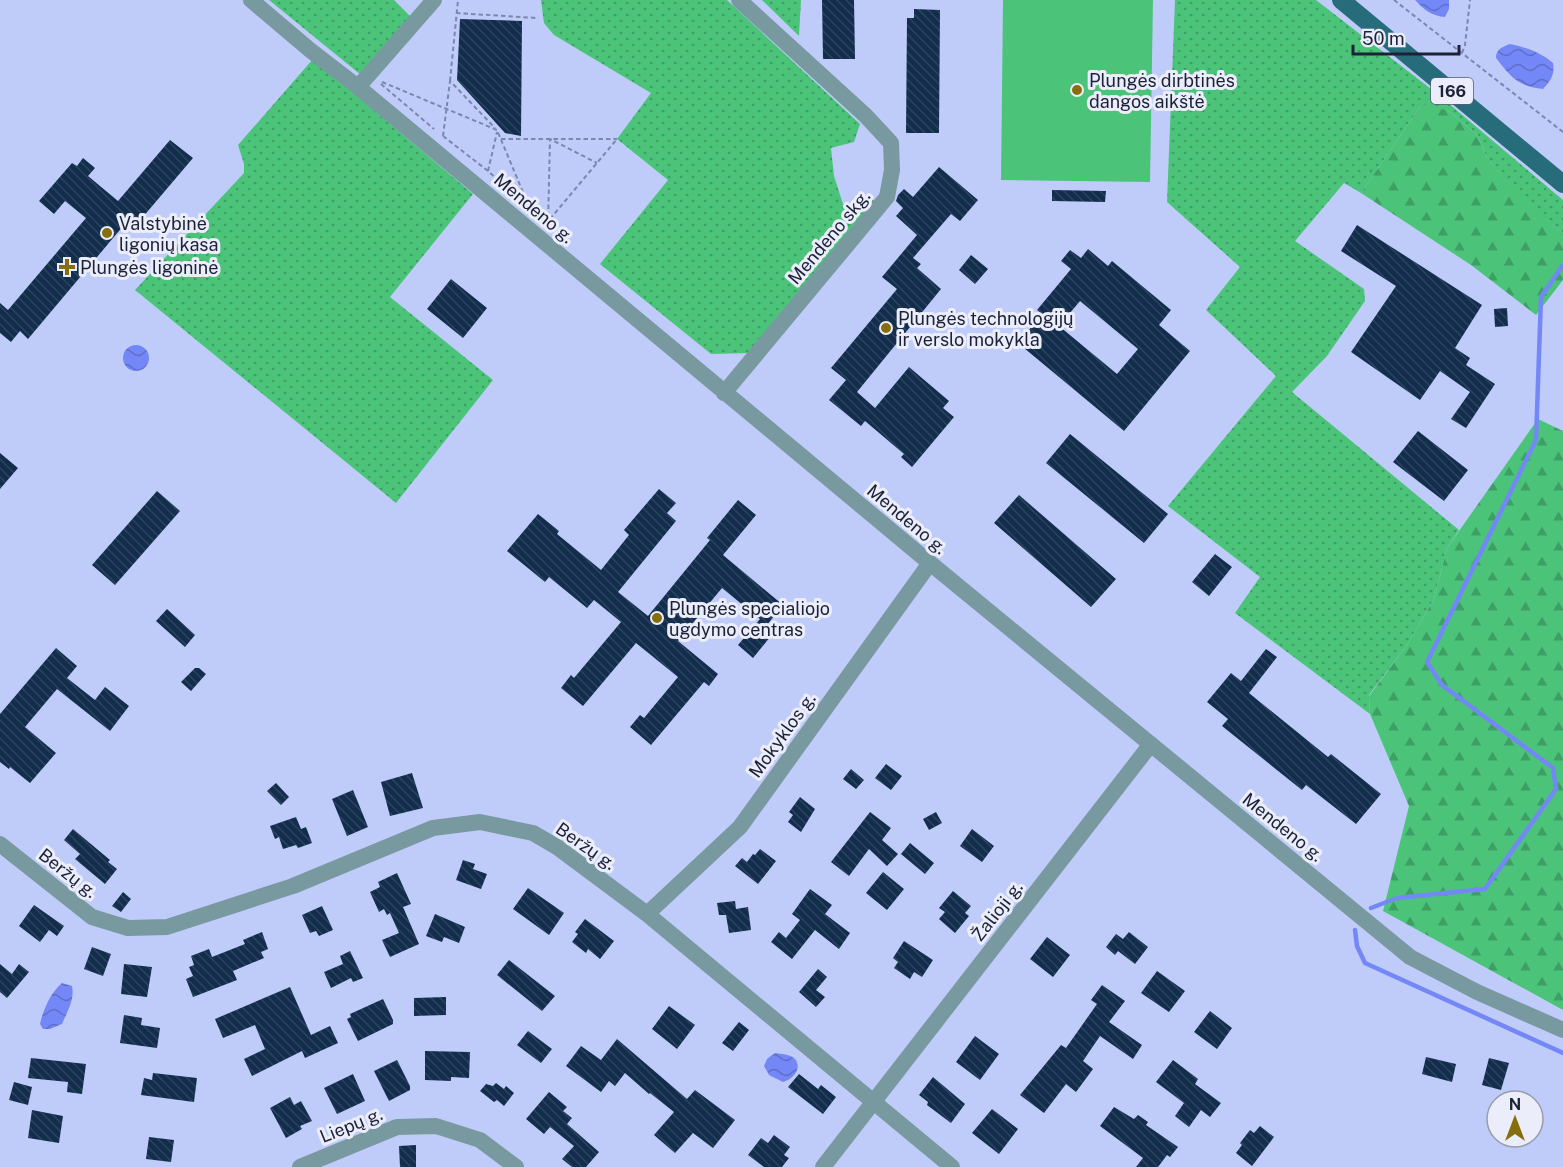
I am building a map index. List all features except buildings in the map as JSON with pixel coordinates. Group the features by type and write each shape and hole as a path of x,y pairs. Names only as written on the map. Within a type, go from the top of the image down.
{"main road":[{"name":"166","path":"1341,0 1563,184"}],"street":[{"name":"Mendeno g.","path":"251,0 724,393 1410,957 1477,992 1563,1030"},
{"path":"358,87 434,0"},
{"name":"Mendeno skg.","path":"724,393 887,197 892,170 891,143 867,116 739,0"},
{"name":"Mokyklos g.","path":"647,914 740,827 930,563"},
{"name":"Žalioji g.","path":"874,1102 1151,744"},
{"name":"Beržų g.","path":"0,844 92,917 128,928 166,927 293,886 434,828 480,822 533,833 557,847 647,914 952,1167"},
{"path":"823,1167 874,1102"},
{"name":"Liepų g.","path":"300,1167 396,1127 436,1125 480,1140 516,1167"}],"path":[{"path":"450,81 497,130 530,209 488,171 443,136 458,0"},
{"path":"1394,0 1563,132"},
{"path":"1461,53 1465,45 1470,0"},
{"path":"456,13 537,18"},
{"path":"434,129 377,80 497,130"},
{"path":"488,171 497,130"},
{"path":"501,139 617,139 548,224"},
{"path":"550,139 597,163"},
{"path":"550,139 550,219"}],"green space":[{"path":"269,0 394,0 412,18 361,75"},
{"path":"541,0 727,0 860,124 854,142 831,148 834,176 843,204 873,198 874,204 750,353 711,354 600,264 668,180 617,139 651,93 554,35 544,23"},
{"path":"762,0 801,0 799,36"},
{"name":"Plungės dirbtinės dangos aikštė","path":"1003,0 1153,0 1150,182 1001,180"},
{"path":"1175,0 1316,0 1435,92 1563,200 1563,233 1523,202 1487,158 1478,136 1449,111 1420,107 1361,193 1344,183 1295,241 1364,289 1365,301 1327,356 1292,392 1459,530 1447,548 1434,599 1407,645 1369,695 1370,714 1235,613 1260,577 1168,506 1276,376 1206,310 1240,267 1167,202"},
{"path":"313,59 473,194 390,297 493,380 396,503 135,290 244,173 244,164 238,145"},
{"path":"1426,104 1449,111 1478,136 1487,158 1523,201 1563,233 1563,280 1536,315 1471,265 1361,193 1420,107"},
{"path":"1538,419 1563,431 1563,1010 1383,911 1409,806 1370,714 1369,696 1407,645 1434,599 1447,548"}],"water":[{"path":"1415,0 1449,0 1449,9 1445,17 1432,14"},
{"path":"1510,44 1533,51 1553,63 1552,77 1543,89 1527,86 1515,80 1496,58 1498,50"},
{"path":"136,345 146,348 149,358 146,368 136,371 126,368 123,358 126,348"},
{"path":"62,983 72,986 68,1010 62,1024 43,1029 40,1024 45,1007 54,991"},
{"path":"775,1053 791,1056 797,1063 795,1074 783,1082 769,1075 764,1066 767,1059"}],"waterway":[{"path":"1371,908 1397,898 1485,889 1556,789 1553,768 1442,685 1427,662 1536,440 1541,297 1563,265"},
{"path":"1355,930 1357,946 1365,963 1563,1053"}],"place":[{"name":"Plungės dirbtinės dangos aikštė","path":"1077,90"},
{"name":"Valstybinė ligonių kasa","path":"107,233"},
{"name":"Plungės ligoninė","path":"67,267"},
{"name":"Plungės technologijų ir verslo mokykla","path":"886,328"},
{"name":"Plungės specialiojo ugdymo centras","path":"657,618"}]}
